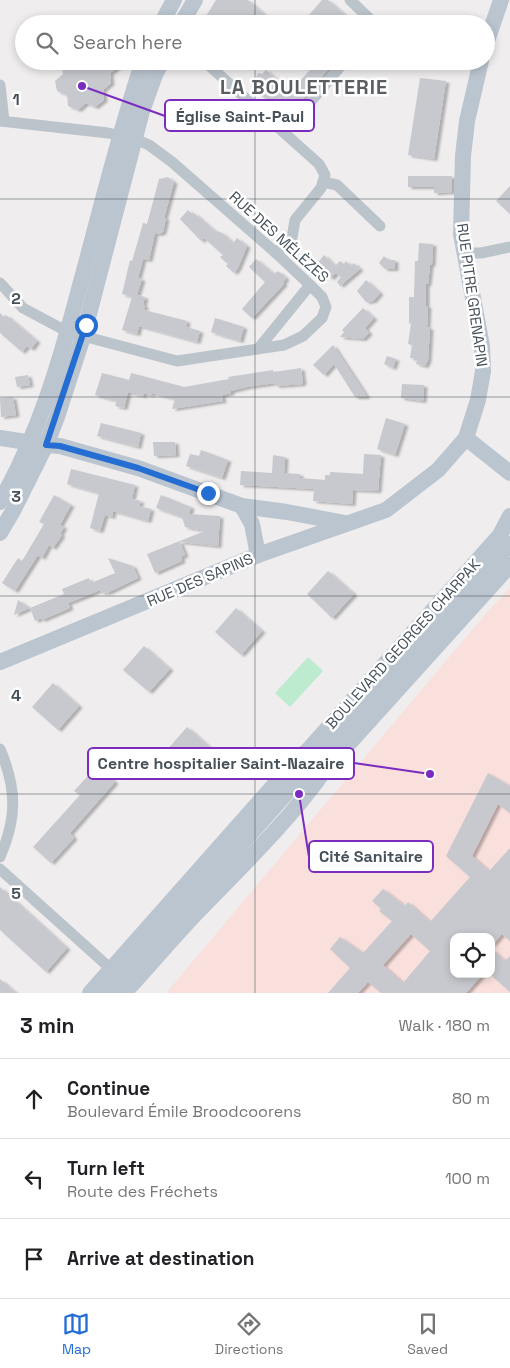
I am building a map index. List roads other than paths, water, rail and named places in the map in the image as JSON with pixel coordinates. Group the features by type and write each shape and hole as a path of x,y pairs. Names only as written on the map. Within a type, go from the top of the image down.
{"street":[{"path":"166,15 174,0"},
{"path":"186,15 195,0"},
{"path":"350,0 364,15"},
{"path":"495,17 501,0"},
{"path":"0,502 29,442 50,389 76,334 111,170 132,139 142,70"},
{"path":"0,532 13,511 46,445 132,139 158,70"},
{"path":"214,70 319,164 325,175 321,188 295,220 292,238 276,253"},
{"path":"285,132 337,70"},
{"name":"RUE PITRE GRENAPIN","path":"400,500 438,470 466,438 478,400 483,371 482,346 461,234 462,156 467,121 479,70"},
{"path":"0,85 2,121 132,139"},
{"name":"RUE DES MÉLÈZES","path":"0,283 23,308 76,334 177,361 284,345 303,336 322,318 326,307 322,297 310,285 172,162 149,145 132,139"},
{"path":"323,182 337,185 380,226"},
{"path":"464,253 481,253 510,247"},
{"path":"258,349 310,285"},
{"path":"0,438 60,446 138,468 242,506 348,523"},
{"path":"466,438 510,472"},
{"name":"RUE DES SAPINS","path":"0,662 258,555 386,510 400,500"},
{"path":"242,506 252,524 258,555"},
{"name":"BOULEVARD GEORGES CHARPAK","path":"90,993 285,772 309,749 472,567 500,534 510,516"},
{"path":"311,517 316,535"},
{"name":"BOULEVARD GEORGES CHARPAK","path":"109,993 279,800 510,544"},
{"name":"BOULEVARD GEORGES CHARPAK","path":"124,993 269,836 325,770 510,565"},
{"path":"0,750 5,761 13,793 10,829 0,857"},
{"path":"0,869 111,969"}],"place":[{"name":"Église Saint-Paul","path":"82,86"},
{"name":"Centre hospitalier Saint-Nazaire","path":"430,774"},
{"name":"Cité Sanitaire","path":"299,794"}],"district":[{"name":"LA BOULETTERIE","path":"304,87"}]}
